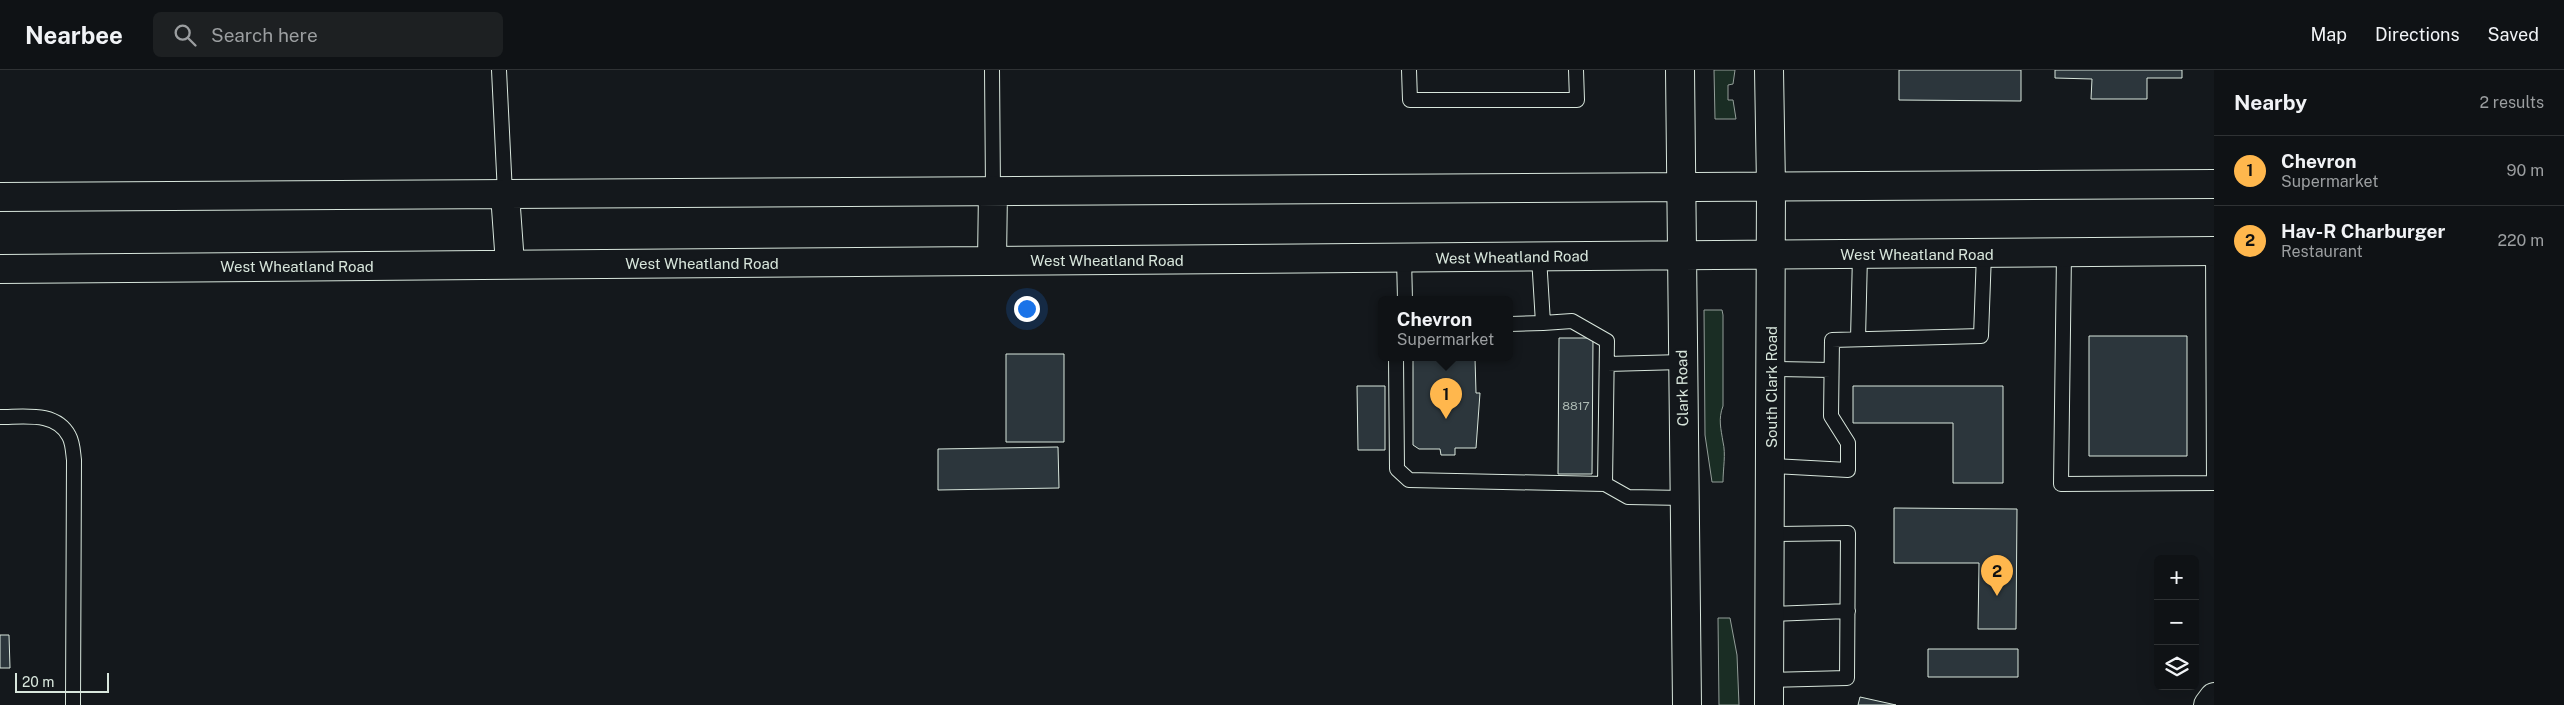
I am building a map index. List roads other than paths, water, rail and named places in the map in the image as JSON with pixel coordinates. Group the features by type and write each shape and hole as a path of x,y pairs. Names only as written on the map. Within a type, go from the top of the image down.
{"main road":[{"name":"Clark Road","path":"1680,70 1687,705"},
{"name":"South Clark Road","path":"1769,70 1772,186 1769,692"},
{"path":"0,197 2214,184"},
{"path":"992,261 993,190"},
{"path":"505,194 510,264"},
{"name":"West Wheatland Road","path":"0,269 2213,251"},
{"path":"2208,705 2214,697"}],"lane":[{"path":"499,70 505,194"},
{"path":"992,70 993,190"},
{"path":"1409,70 1410,100 1577,100 1576,70"},
{"path":"2064,253 2061,484 2214,483 2213,251"},
{"path":"1858,339 1860,254"},
{"path":"1771,466 1848,470 1848,443 1831,416 1832,340 1981,336 1984,254"},
{"path":"1539,257 1543,323"},
{"path":"1404,258 1405,296"},
{"path":"1513,324 1572,321 1606,340 1605,484"},
{"path":"1396,361 1397,469 1408,480 1605,484 1628,497 1684,498"},
{"path":"1606,364 1682,362"},
{"path":"1771,369 1832,370"},
{"path":"0,417 34,417 56,421 70,436 74,460 74,705"},
{"path":"1769,692 1847,678 1848,610 1848,533 1770,534"},
{"path":"1770,614 1848,610"}],"place":[{"name":"Chevron","path":"1446,419"},
{"name":"Hav-R Charburger","path":"1997,596"}]}
